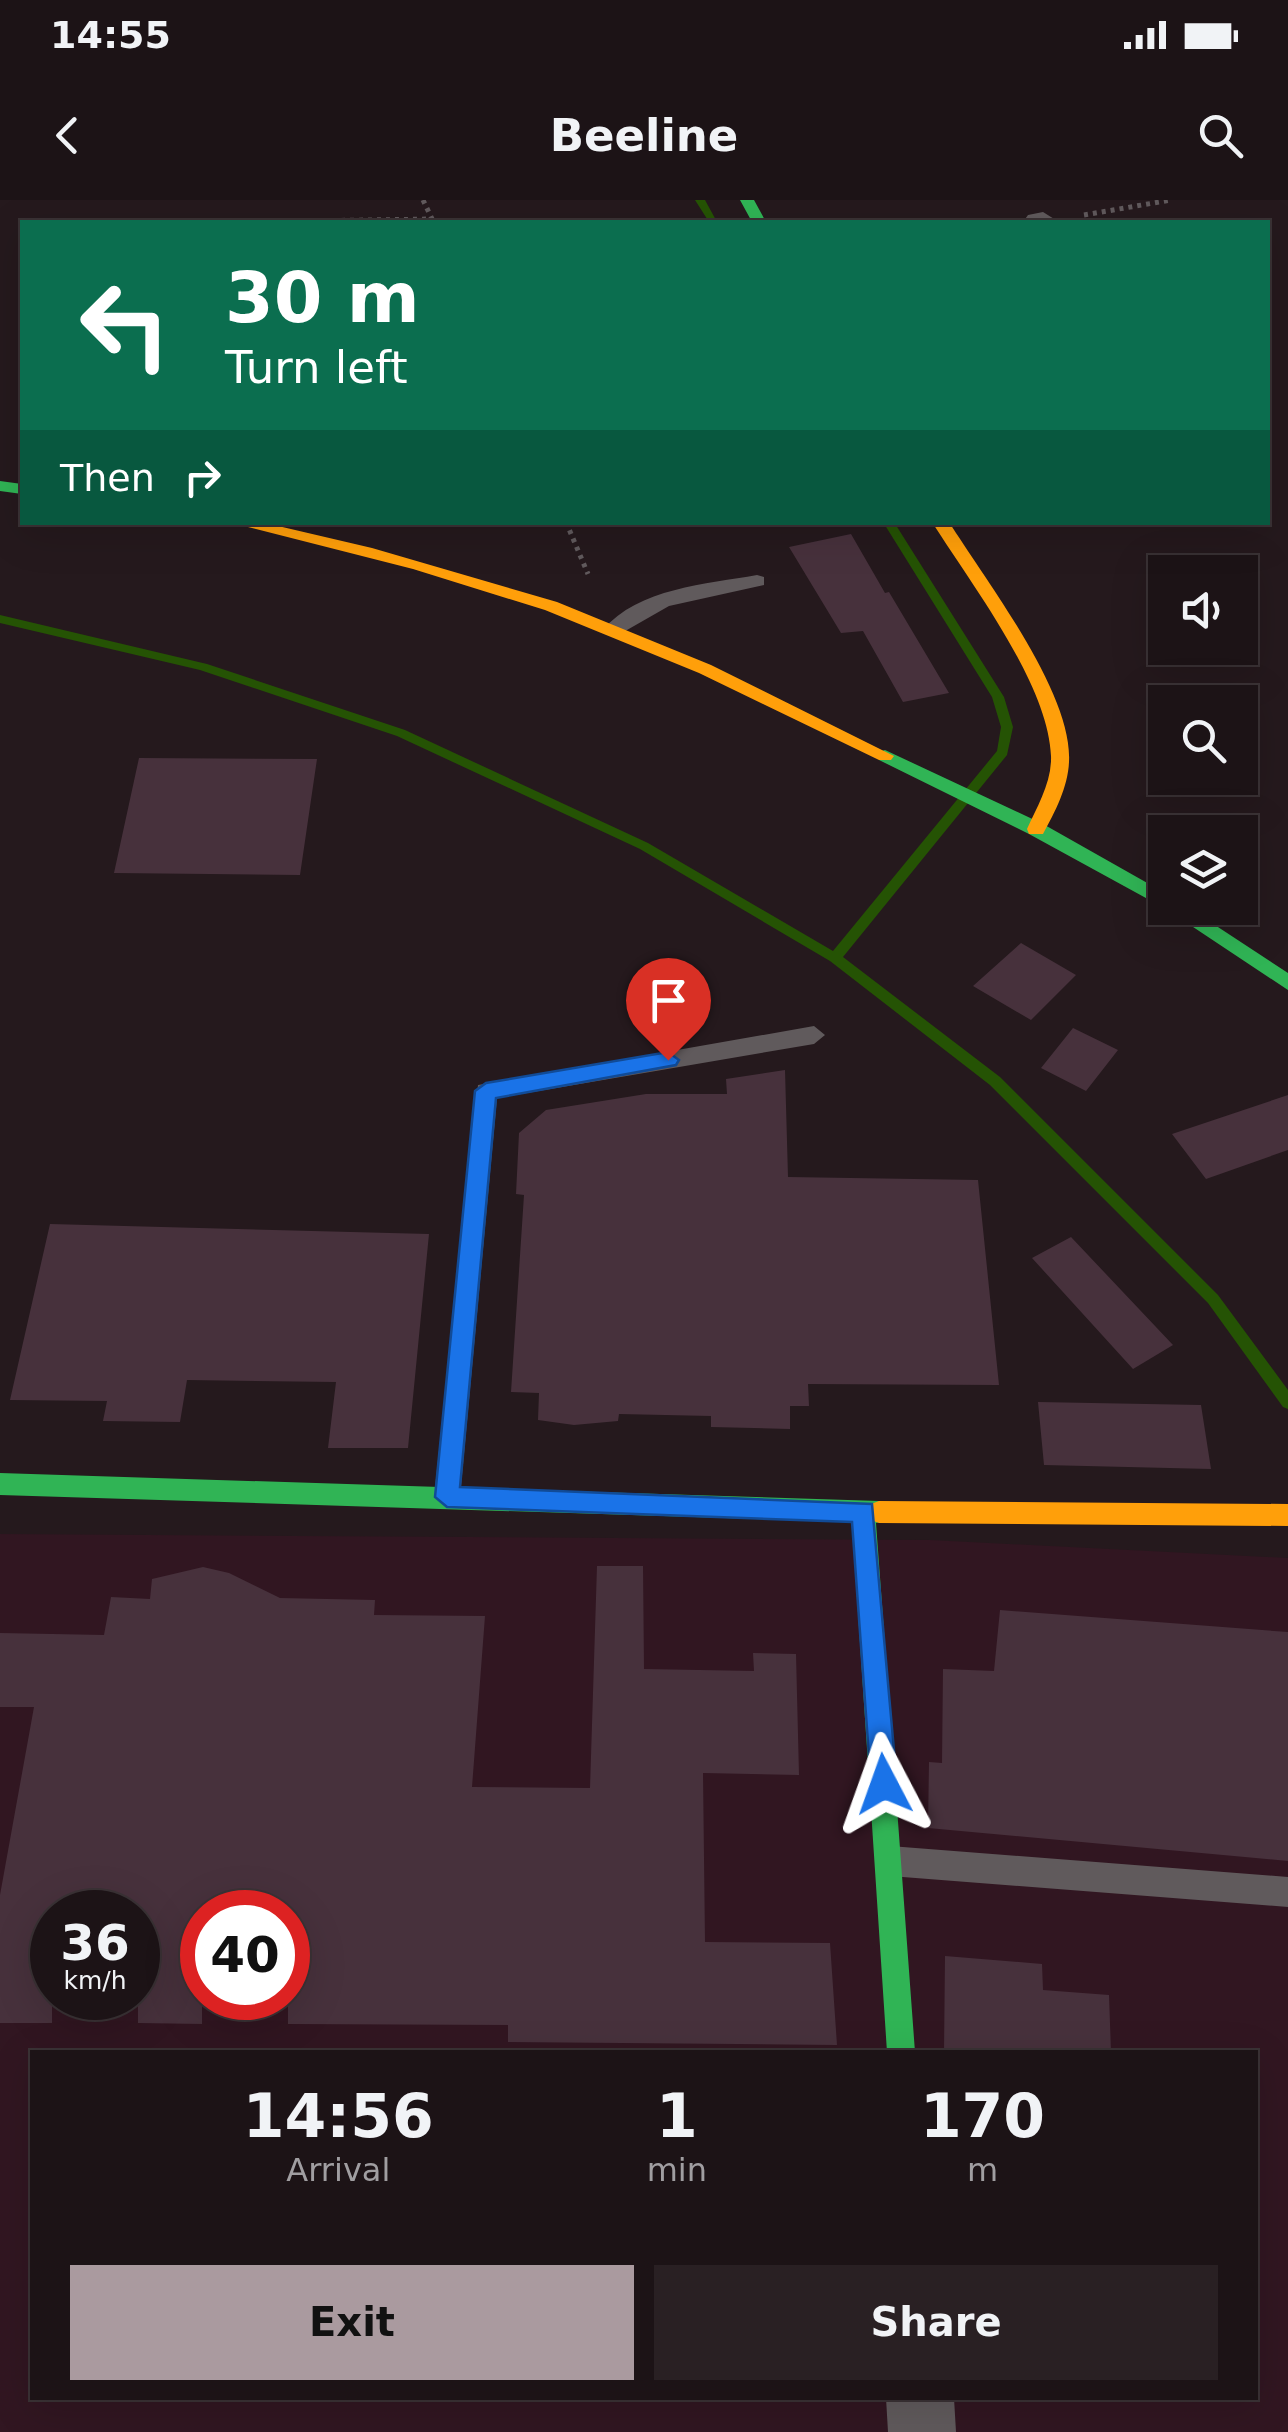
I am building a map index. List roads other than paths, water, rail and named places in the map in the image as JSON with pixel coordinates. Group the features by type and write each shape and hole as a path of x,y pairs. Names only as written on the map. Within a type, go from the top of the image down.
{"street":[{"path":"249,525 405,560 679,656 1036,829 1148,892"},
{"path":"942,525 1047,707 1059,741 1060,769 1036,829"},
{"path":"1201,925 1288,983"},
{"path":"0,1484 863,1512 1288,1515"},
{"path":"863,1512 901,2050"},
{"path":"920,2400 922,2432"}],"lane":[{"path":"613,630 632,612 757,581"},
{"path":"447,1497 486,1091 814,1035"},
{"path":"890,1861 1288,1892"}],"waterway":[{"path":"700,200 712,220"},
{"path":"835,958 1003,752 1007,727 998,697 890,525"},
{"path":"0,619 203,667 401,733 644,846 835,958"},
{"path":"835,958 995,1081 1213,1299 1288,1402"}]}
